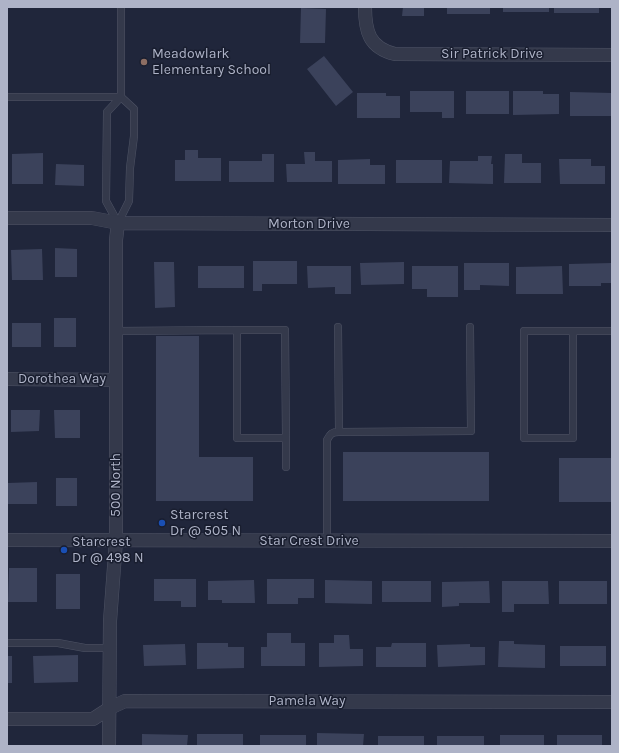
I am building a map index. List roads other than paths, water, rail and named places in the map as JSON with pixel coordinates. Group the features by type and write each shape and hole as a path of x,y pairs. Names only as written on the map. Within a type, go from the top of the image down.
{"street":[{"name":"Sir Patrick Drive","path":"365,7 366,29 375,44 380,49 396,54 612,55"},
{"name":"Morton Drive","path":"7,218 92,218 118,223 612,226"},
{"name":"500 North","path":"109,746 110,621 116,540 116,240 118,223"},
{"name":"Dorothea Way","path":"7,379 116,380"},
{"name":"Star Crest Drive","path":"7,540 612,541"},
{"name":"Pamela Way","path":"7,719 93,719 110,708 125,701 612,702"}],"lane":[{"path":"118,223 106,201 107,112 121,97 121,7"},
{"path":"7,97 121,97 134,109 134,136 130,168 129,201 118,223"},
{"path":"338,327 339,432"},
{"path":"327,541 327,440 329,435 333,432 471,431 470,327"},
{"path":"237,330 237,438 286,438"},
{"path":"116,331 285,330 286,467"},
{"path":"573,331 573,438 524,438 524,331 573,331 612,331"},
{"path":"7,643 58,644 85,648 110,648"}],"place":[{"name":"Meadowlark Elementary School","path":"144,62"},
{"name":"Starcrest Dr @ 505 N","path":"162,523"},
{"name":"Starcrest Dr @ 498 N","path":"64,550"}]}
